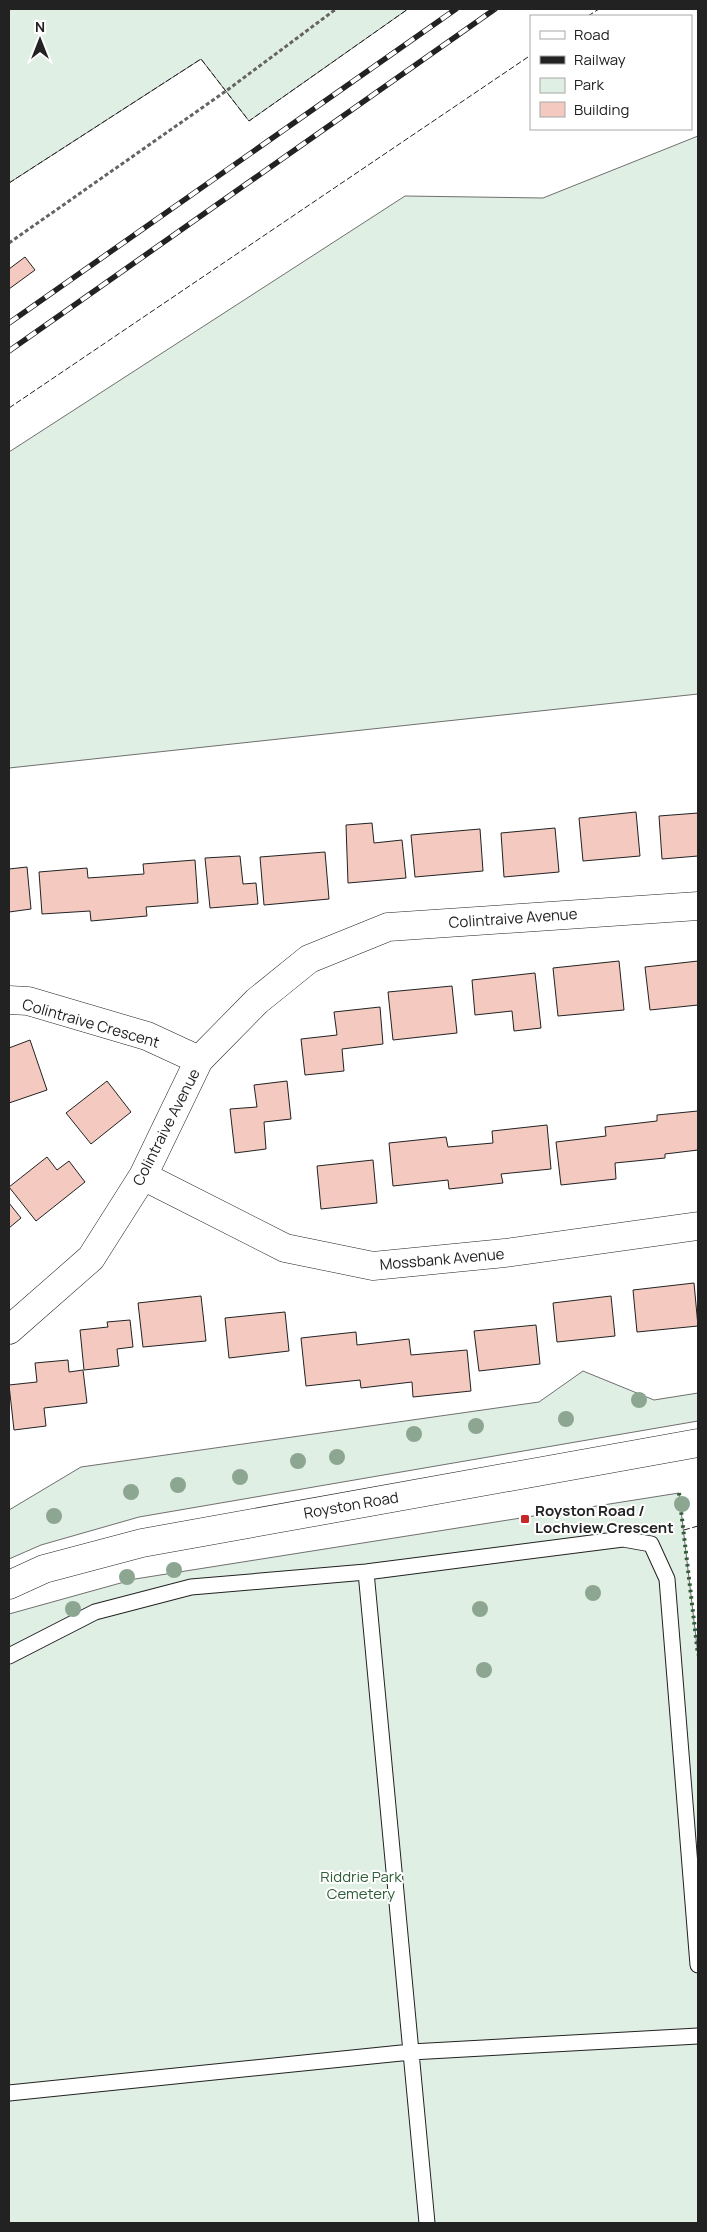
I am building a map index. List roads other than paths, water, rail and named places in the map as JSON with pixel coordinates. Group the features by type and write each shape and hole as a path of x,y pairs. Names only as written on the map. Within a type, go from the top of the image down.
{"street":[{"name":"Colintraive Avenue","path":"9,1330 91,1258 143,1176 199,1060 257,1001 309,959 388,927 698,906"},
{"name":"Colintraive Crescent","path":"9,1000 28,1001 147,1036 199,1060"},
{"name":"Mossbank Avenue","path":"143,1176 285,1248 373,1266 505,1253 698,1226"},
{"name":"Royston Road","path":"9,1585 44,1569 142,1543 698,1443"}],"lane":[{"path":"9,1656 95,1612 191,1587 366,1572 624,1539 651,1544 667,1579 698,1965"},
{"path":"366,1572 427,2223"},
{"path":"9,2093 411,2052 698,2036"}],"railway":[{"path":"9,323 456,9"},
{"path":"9,351 495,9"}],"place":[{"name":"Royston Road / Lochview Crescent","path":"525,1519"}],"park label":[{"name":"Riddrie Park Cemetery","path":"361,1884"}]}
